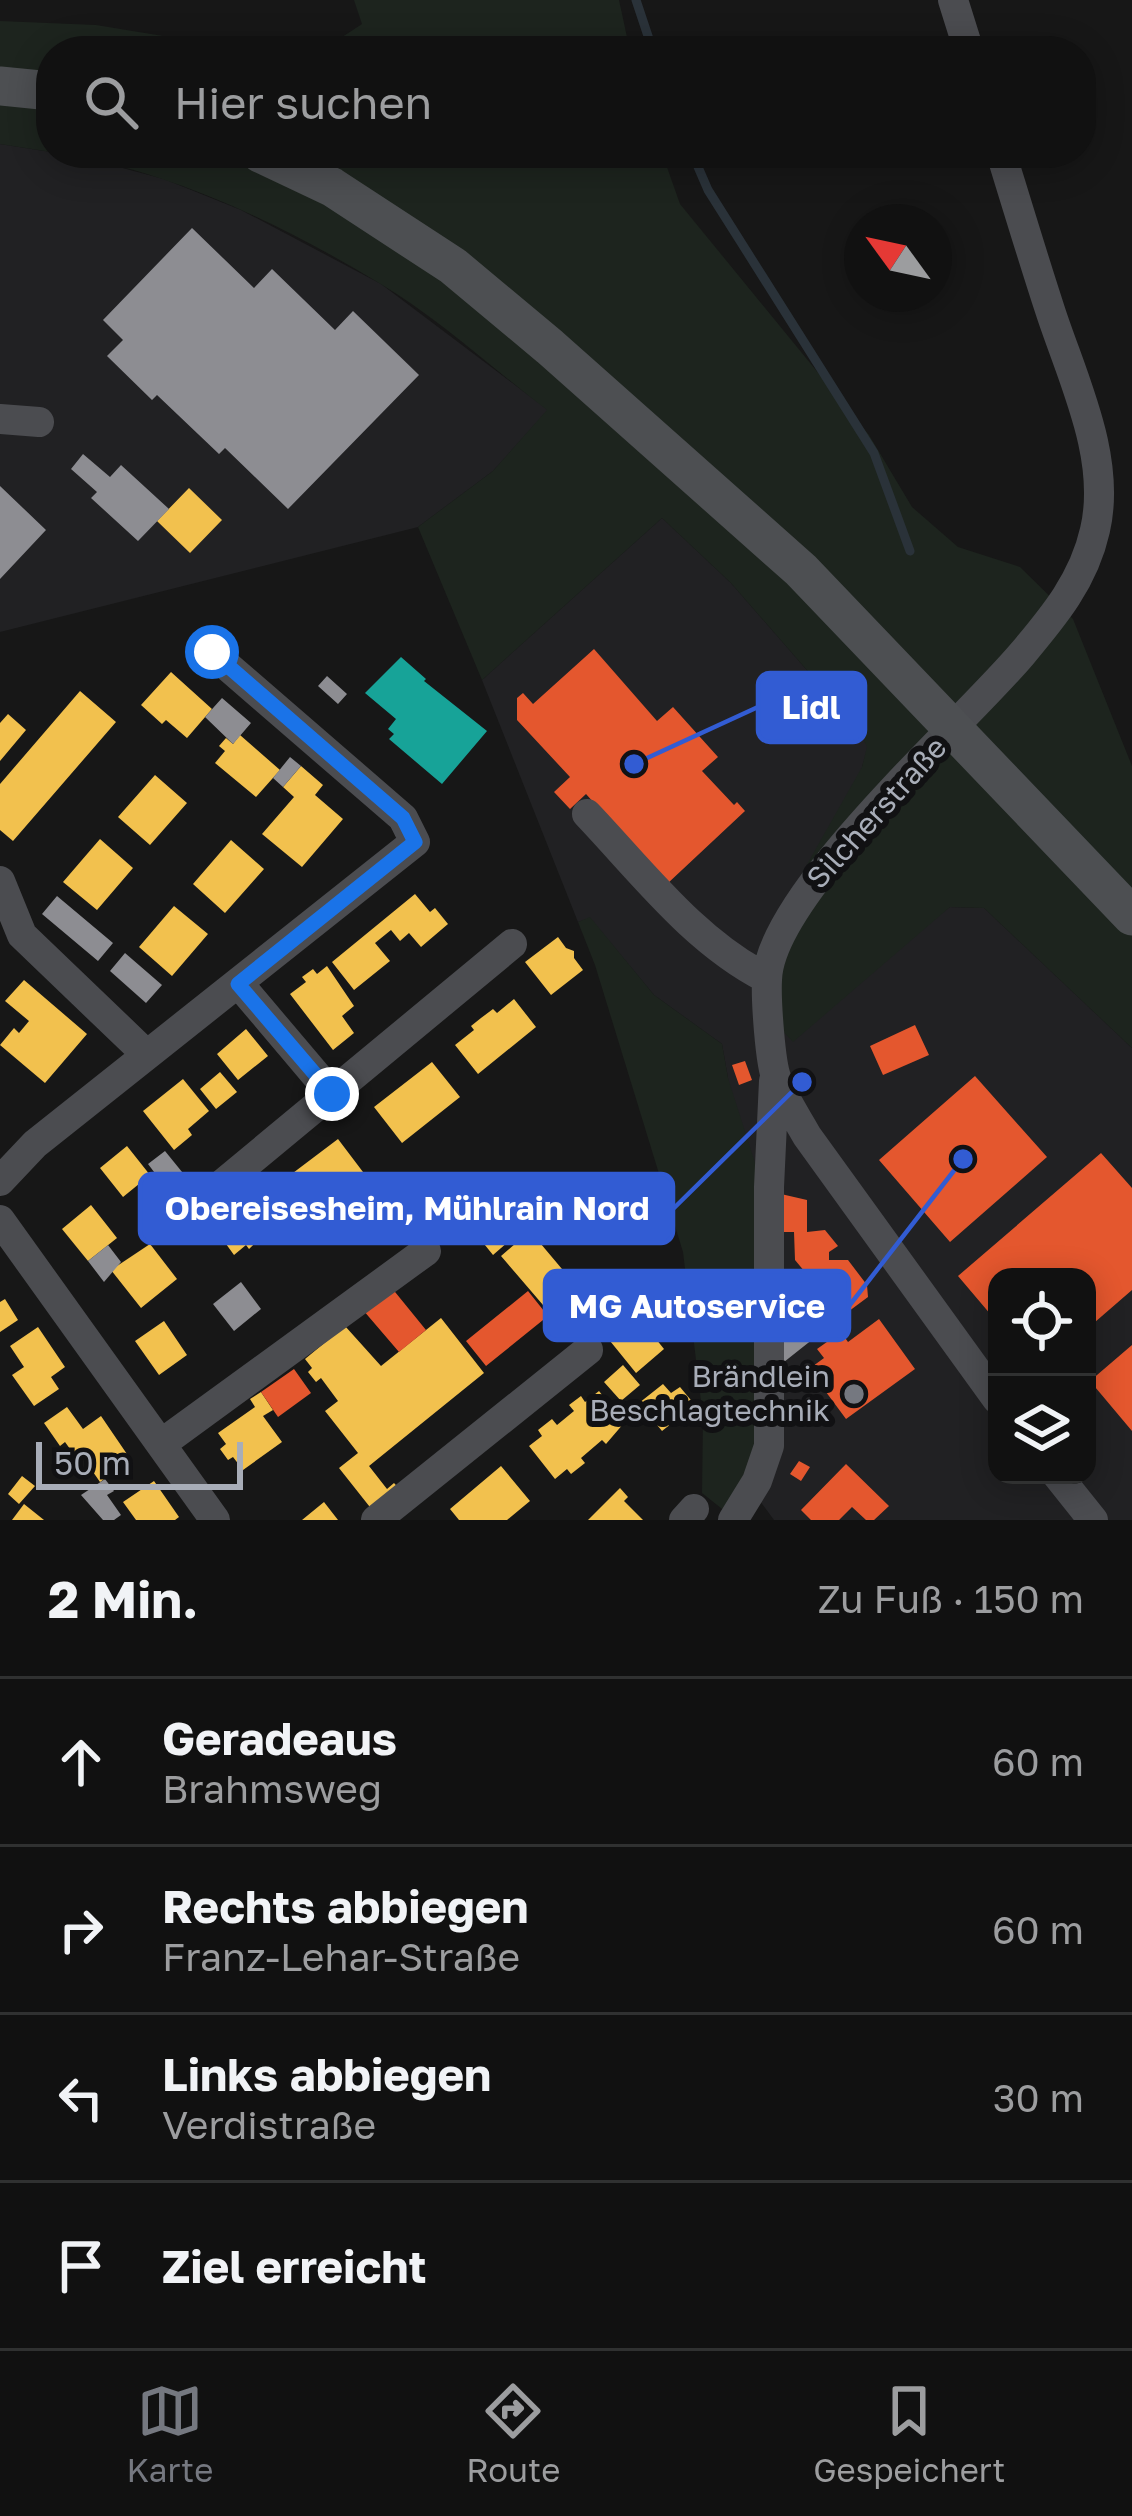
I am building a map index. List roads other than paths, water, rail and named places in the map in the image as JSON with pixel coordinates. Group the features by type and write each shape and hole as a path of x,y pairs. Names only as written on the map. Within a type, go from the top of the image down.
{"main road":[{"path":"0,86 36,90"},
{"path":"292,168 332,187 453,266 794,564 1132,916"}],"street":[{"path":"953,0 964,36"},
{"name":"Silcherstraße","path":"988,1387 807,1136 774,1075 766,978 772,954 800,899 837,852 1002,677 1074,588 1095,530 1100,482 1087,420 1006,168"},
{"path":"0,419 39,422"},
{"path":"0,1181 35,1144 415,842 403,818 212,652"},
{"path":"587,814 699,932 729,959 766,978"},
{"path":"0,881 22,935 146,1054"},
{"path":"220,1186 512,944"},
{"path":"238,984 332,1094"},
{"path":"733,1520 757,1481 769,1446 774,1075"},
{"path":"0,1220 215,1520"},
{"path":"161,1444 426,1252"},
{"path":"376,1520 588,1350"},
{"path":"1064,1484 1094,1520"}],"waterway":[{"path":"636,0 648,36"},
{"path":"698,168 874,453 910,551"}],"place":[{"name":"Lidl","path":"634,764"},
{"name":"Obereisesheim, Mühlrain Nord","path":"802,1082"},
{"name":"MG Autoservice","path":"963,1159"},
{"name":"Brändlein Beschlagtechnik","path":"854,1394"}]}
